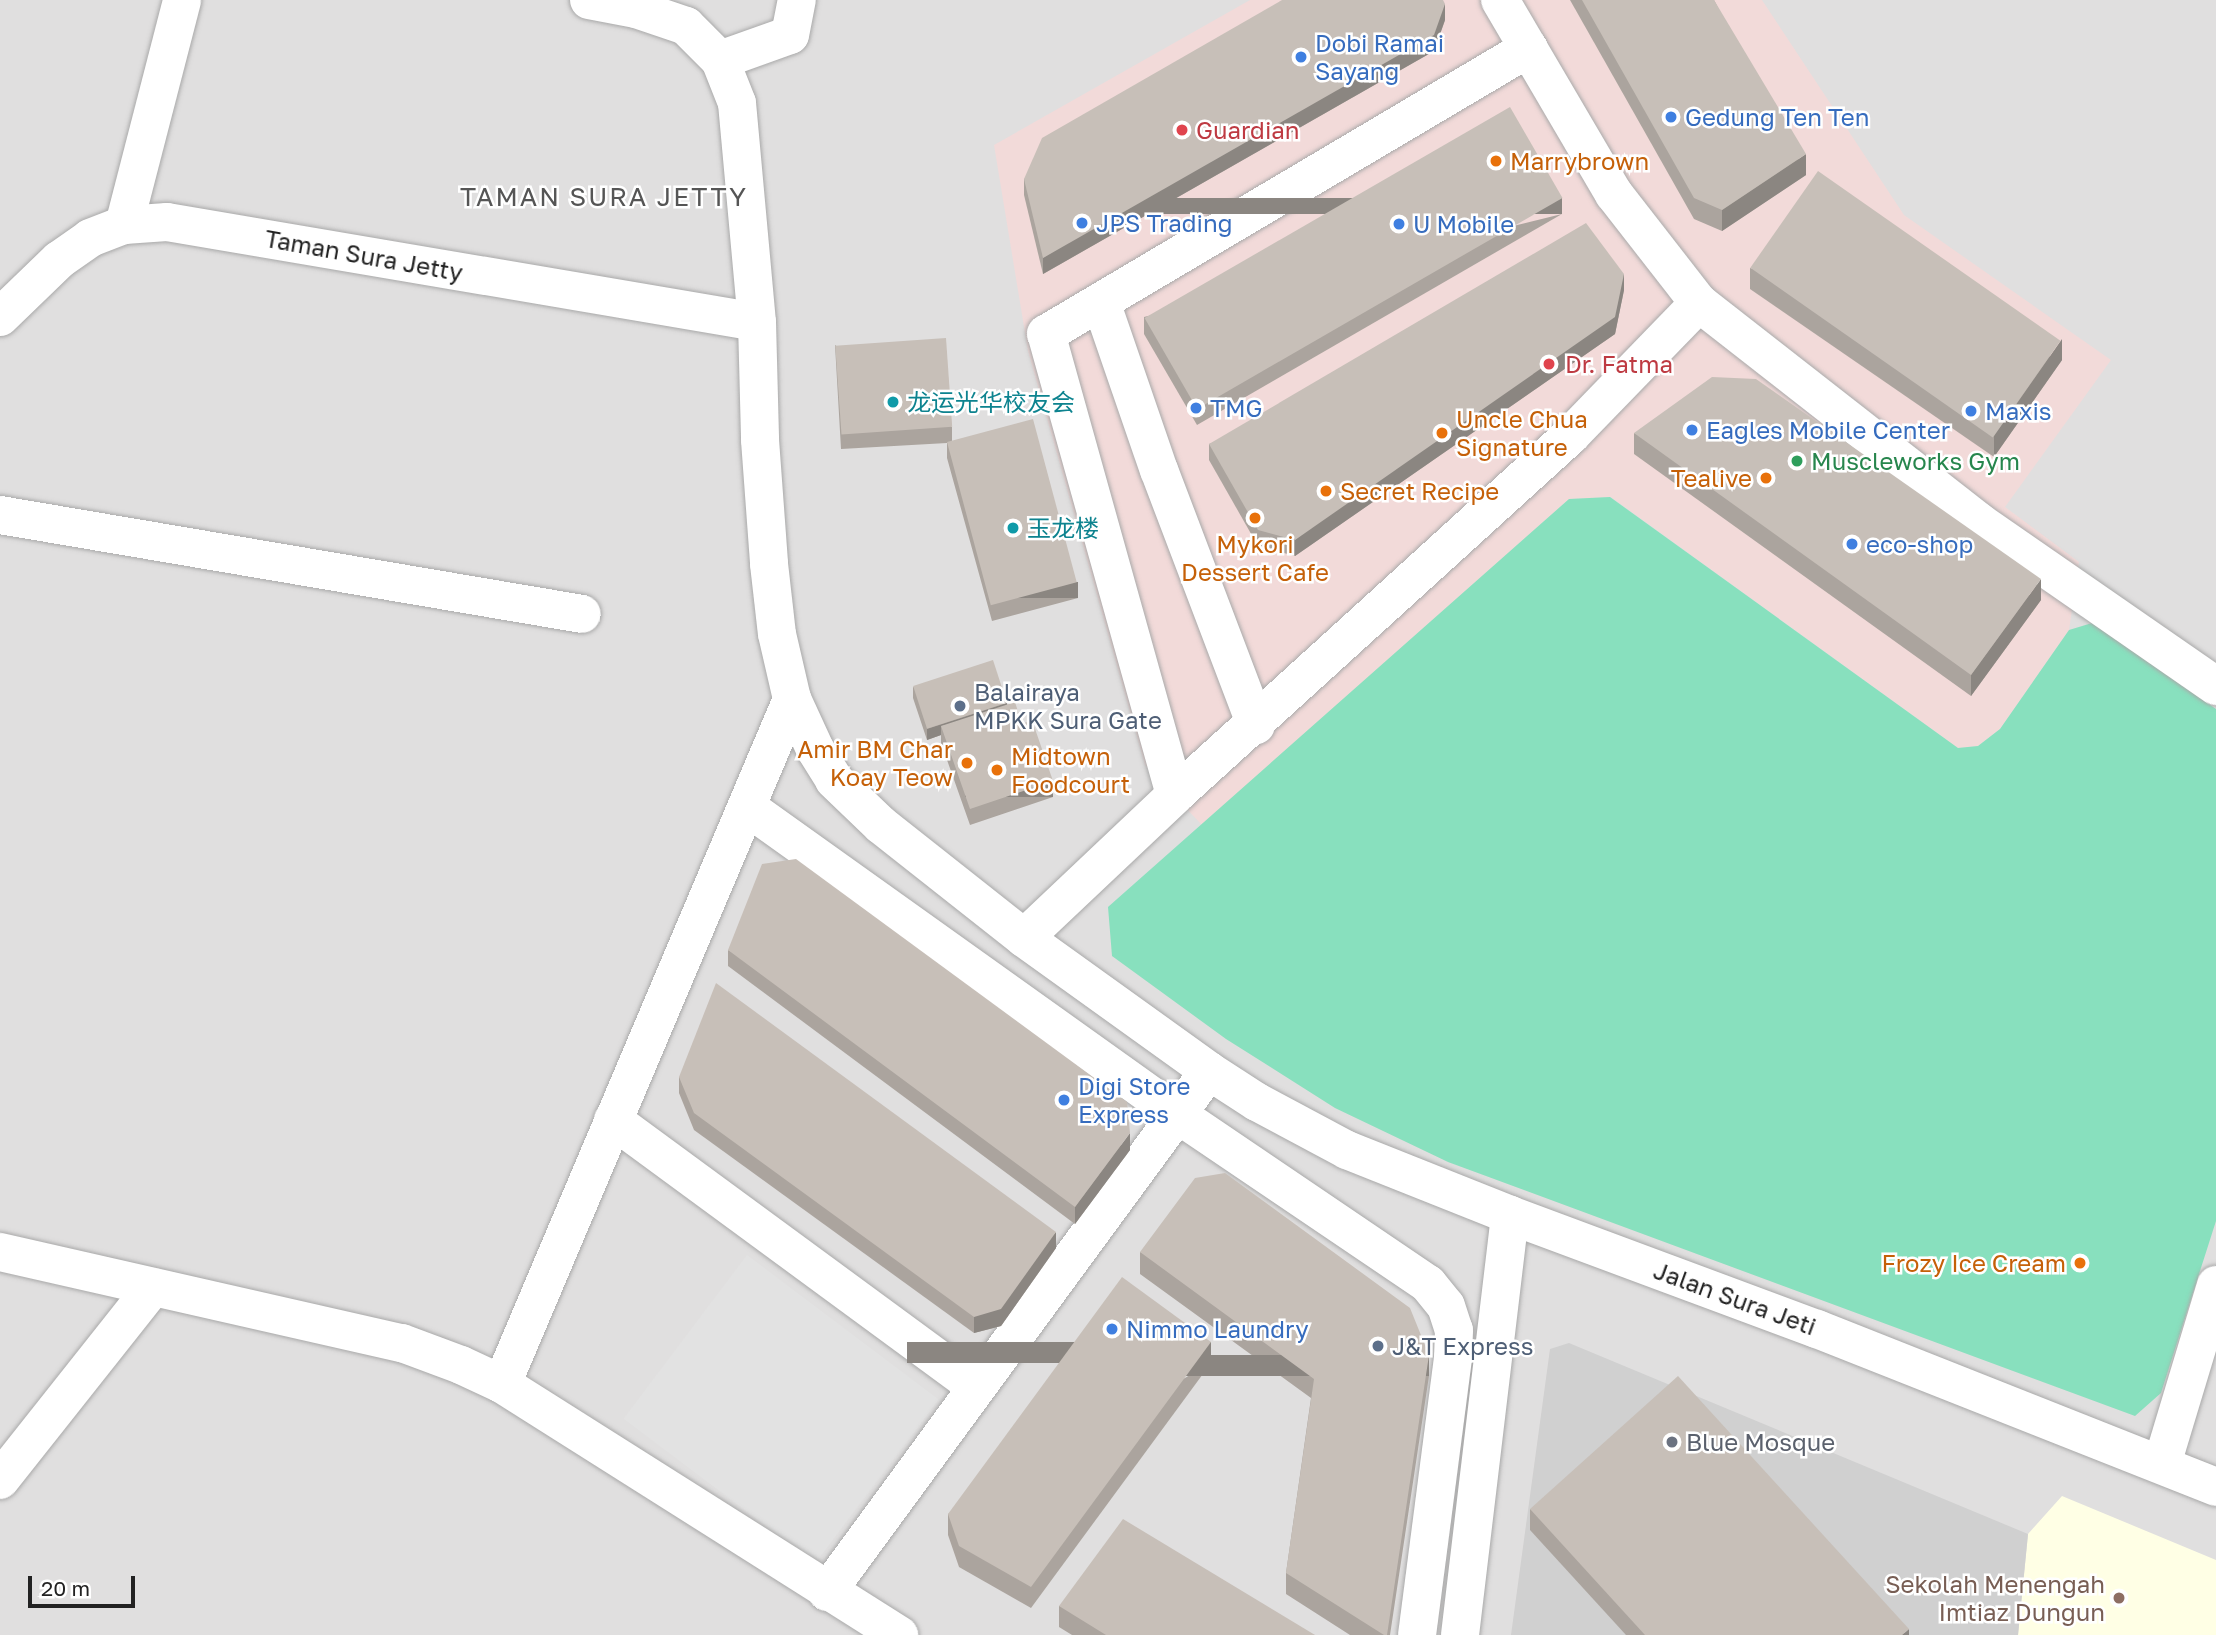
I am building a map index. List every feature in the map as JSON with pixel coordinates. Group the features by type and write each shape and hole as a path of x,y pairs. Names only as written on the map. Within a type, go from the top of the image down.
{"street":[{"path":"124,225 182,0"},
{"path":"590,0 636,9 686,26 720,60 790,35 797,0"},
{"path":"1500,0 1614,194 1699,303 1979,522 2216,686"},
{"path":"1175,795 1046,334 1529,48"},
{"name":"Jalan Sura Jeti","path":"720,60 737,103 757,322 760,440 777,634 792,699 815,749 834,780 881,825 1024,938 1209,1071 1257,1102 1347,1150 1510,1215 1816,1329 2216,1487"},
{"name":"Taman Sura Jetty","path":"0,317 59,260 90,238 124,225 167,222 757,322"},
{"path":"1101,302 1159,470 1256,725"},
{"path":"1024,938 1175,795 1256,725 1571,435 1699,303"},
{"path":"0,515 582,614"},
{"path":"502,1384 792,699"},
{"path":"747,807 1177,1114 1428,1284 1446,1306 1454,1330 1453,1358 1417,1635"},
{"path":"827,1592 1209,1071"},
{"path":"613,1120 977,1387"},
{"path":"1460,1635 1510,1215"},
{"path":"0,1252 402,1343 502,1384 898,1635"},
{"path":"2162,1464 2216,1285"},
{"path":"0,1480 153,1287"}],"shaded area":[{"path":"0,0 2216,0 2216,1635 0,1635"},
{"path":"1250,0 1762,0 1904,215 2111,360 2005,507 2079,562 2069,630 2000,729 1978,746 1958,748 1611,497 1569,499 1202,825 1145,765 1028,351 994,145"},
{"path":"747,1255 939,1399 815,1563 624,1419"},
{"name":"Blue Mosque","path":"1569,1343 2028,1534 2018,1635 1511,1635 1550,1349"},
{"name":"Sekolah Menengah Imtiaz Dungun","path":"2062,1496 2216,1560 2216,1635 2018,1635 2028,1534"}],"green space":[{"path":"1610,497 1958,748 1978,746 2000,729 2069,630 2092,623 2216,709 2216,1221 2161,1393 2135,1416 1448,1162 1335,1108 1226,1039 1112,956 1108,907 1569,499"}],"building":[{"path":"1282,0 1443,0 1445,4 1434,35 1043,258 1024,179 1042,138"},
{"path":"1582,0 1714,0 1806,154 1722,210 1694,198"},
{"path":"1510,107 1562,198 1197,409 1145,318"},
{"path":"1818,171 2060,341 1993,437 1750,268"},
{"path":"1586,223 1624,274 1615,317 1295,540 1258,530 1209,444"},
{"name":"龙运光华校友会","path":"946,338 952,427 841,435 835,346"},
{"path":"1712,377 1756,379 2041,579 1971,675 1634,433"},
{"name":"玉龙楼","path":"1033,419 1077,582 991,605 947,442"},
{"name":"Balairaya MPKK Sura Gate","path":"993,660 1007,703 927,729 913,686"},
{"name":"Midtown Foodcourt","path":"1015,702 1022,724 1032,720 1053,781 970,809 941,726"},
{"path":"796,859 1127,1102 1130,1133 1075,1207 728,950 762,864"},
{"path":"716,983 1056,1232 1001,1309 974,1317 694,1113 679,1077"},
{"path":"1225,1173 1410,1308 1429,1355 1387,1635 1286,1573 1314,1379 1140,1252 1195,1178"},
{"path":"1122,1277 1211,1342 1031,1587 959,1546 948,1514"},
{"path":"1678,1376 1909,1629 1902,1635 1645,1635 1530,1509"},
{"path":"1123,1519 1315,1635 1106,1635 1059,1606"}],"place":[{"name":"Dobi Ramai Sayang","path":"1301,57"},
{"name":"Gedung Ten Ten","path":"1671,117"},
{"name":"Guardian","path":"1182,130"},
{"name":"Marrybrown","path":"1496,161"},
{"name":"JPS Trading","path":"1082,223"},
{"name":"U Mobile","path":"1399,224"},
{"name":"Dr. Fatma","path":"1549,364"},
{"name":"龙运光华校友会","path":"893,402"},
{"name":"TMG","path":"1196,408"},
{"name":"Maxis","path":"1971,411"},
{"name":"Eagles Mobile Center","path":"1692,430"},
{"name":"Uncle Chua Signature","path":"1442,433"},
{"name":"Muscleworks Gym","path":"1797,461"},
{"name":"Tealive","path":"1766,478"},
{"name":"Secret Recipe","path":"1326,491"},
{"name":"Mykori Dessert Cafe","path":"1255,518"},
{"name":"玉龙楼","path":"1013,528"},
{"name":"eco-shop","path":"1852,544"},
{"name":"Balairaya MPKK Sura Gate","path":"960,706"},
{"name":"Amir BM Char Koay Teow","path":"967,763"},
{"name":"Midtown Foodcourt","path":"997,770"},
{"name":"Digi Store Express","path":"1064,1100"},
{"name":"Frozy Ice Cream","path":"2080,1263"},
{"name":"Nimmo Laundry","path":"1112,1329"},
{"name":"J&T Express","path":"1378,1346"},
{"name":"Blue Mosque","path":"1672,1442"},
{"name":"Sekolah Menengah Imtiaz Dungun","path":"2119,1598"}],"district":[{"name":"TAMAN SURA JETTY","path":"604,197"}]}
